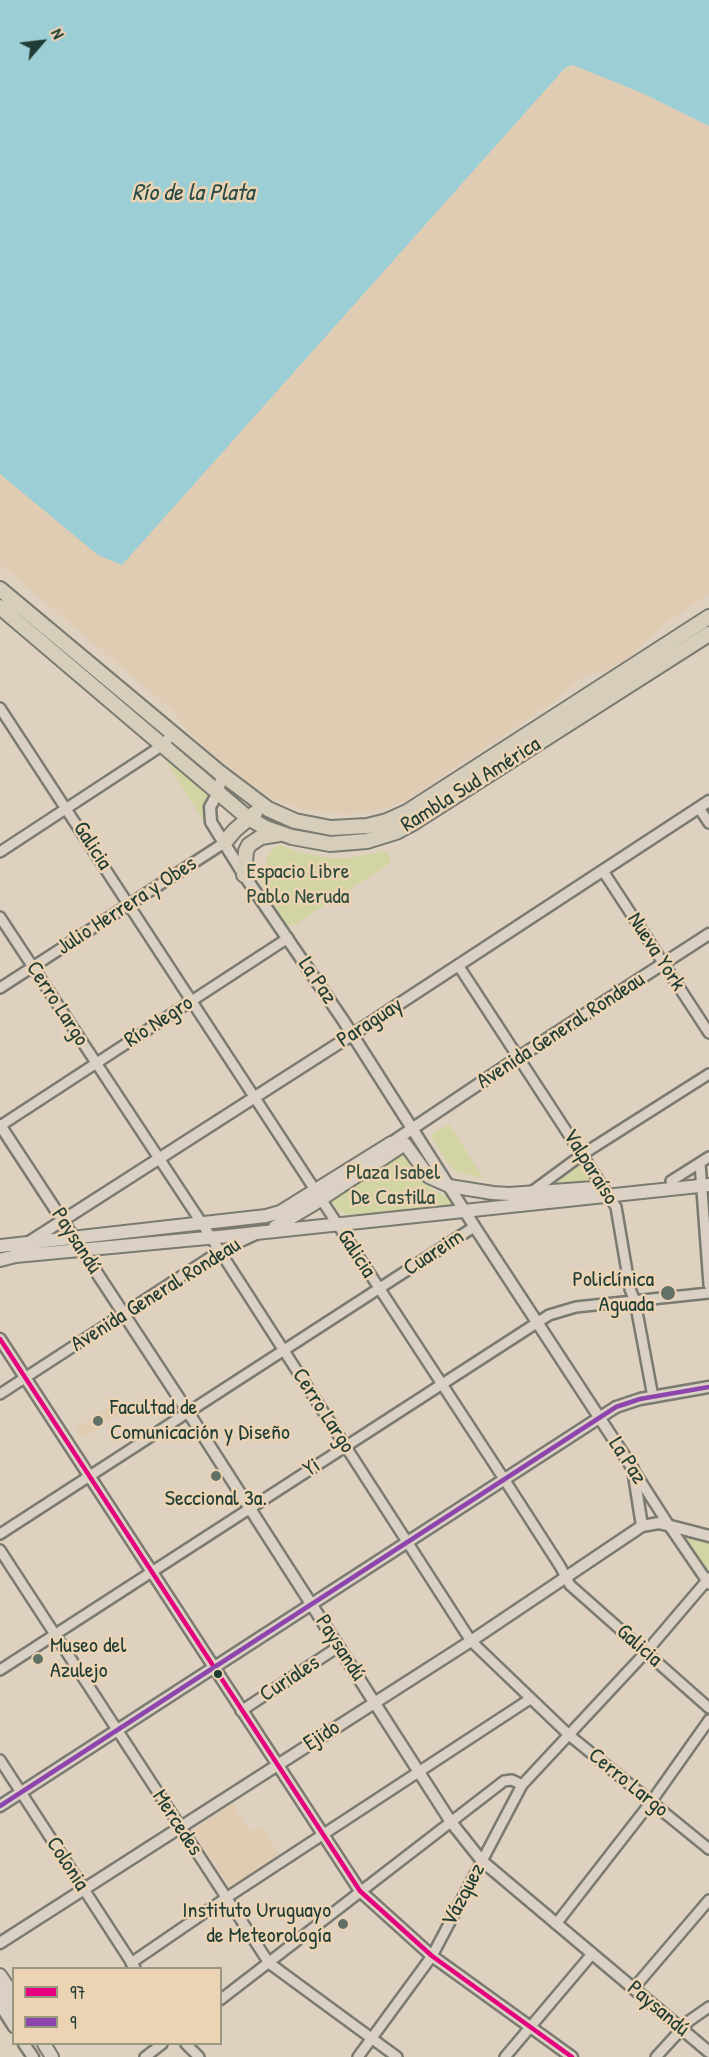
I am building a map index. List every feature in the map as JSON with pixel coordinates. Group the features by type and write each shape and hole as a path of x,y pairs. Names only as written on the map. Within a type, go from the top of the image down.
{"main road":[{"name":"Rambla Sud América","path":"0,589 219,772 268,809 295,821 331,828 349,828 387,821 407,812 709,634"},
{"name":"Rambla Sud América","path":"0,607 248,818 280,833 330,844 367,841 396,832 413,823 585,706 709,617"},
{"path":"224,843 248,818 256,812 268,809"},
{"path":"244,875 246,851 249,845 261,837 280,833"},
{"path":"391,1143 405,1144"},
{"name":"Avenida General Rondeau","path":"264,1232 291,1219 318,1195 391,1143"},
{"name":"Avenida General Rondeau","path":"318,1195 405,1144"},
{"name":"La Paz","path":"405,1144 429,1177 449,1186"},
{"path":"0,1260 16,1256 465,1212 671,1181 705,1181"},
{"path":"449,1186 493,1193 530,1193 606,1191 705,1181"},
{"path":"0,1246 203,1225 266,1216 318,1195"},
{"path":"0,1975 12,1993"},
{"path":"0,1989 5,2008"}],"street":[{"name":"Galicia","path":"1,712 67,808 504,1479 570,1586 709,1708"},
{"path":"0,852 163,746 173,733"},
{"name":"La Paz","path":"219,772 221,780 218,793 210,807 211,822 352,1035 670,1527 708,1581"},
{"name":"Paraguay","path":"29,1242 352,1035 709,801"},
{"path":"699,808 709,823"},
{"name":"Julio Herrera y Obes","path":"0,988 224,843"},
{"name":"Nueva York","path":"603,870 709,1033"},
{"name":"Cerro Largo","path":"0,917 285,1350 471,1641 569,1735 709,1849"},
{"name":"Avenida General Rondeau","path":"391,1143 709,934"},
{"name":"Río Negro","path":"0,1125 288,938"},
{"name":"Valparaíso","path":"458,965 583,1154 618,1212 630,1289 635,1301 654,1397"},
{"path":"530,1193 583,1154 709,1074"},
{"name":"Paysandú","path":"0,1125 188,1412 451,1822 482,1861 709,2052"},
{"name":"Avenida General Rondeau","path":"405,1144 413,1129"},
{"path":"671,1181 709,1157"},
{"path":"700,1163 705,1181 709,1285"},
{"name":"Cuareim","path":"0,1534 474,1227"},
{"name":"Avenida General Rondeau","path":"0,1394 220,1251 264,1232"},
{"name":"Yi","path":"0,1670 549,1315 565,1309 709,1293"},
{"path":"0,1339 360,1892 432,1956 572,2057"},
{"path":"0,1806 599,1418 627,1402 709,1387"},
{"path":"633,1469 642,1526 659,1523 709,1536"},
{"name":"Ejido","path":"0,1943 471,1641 642,1526"},
{"name":"Mercedes","path":"0,1550 269,1963 397,2057"},
{"name":"Vázquez","path":"358,2057 432,1956 522,1785 646,1652 708,1581"},
{"name":"Curiales","path":"241,1711 338,1647"},
{"path":"133,1966 226,1898 530,1699"},
{"path":"556,1924 651,1802 709,1720"},
{"name":"Colonia","path":"0,1760 133,1966"},
{"path":"222,1998 504,1781 512,1780 522,1785"},
{"path":"633,1989 709,1900"},
{"path":"505,2057 592,1954"},
{"path":"656,2057 681,2029 709,2007"},
{"path":"5,2008 12,2023"},
{"path":"145,2057 160,2045"},
{"path":"188,2045 200,2057"}],"shaded area":[{"path":"573,65 644,94 709,126 709,594 663,625 625,661 608,670 585,675 557,699 406,801 386,808 346,815 287,805 262,793 222,762 186,729 172,710 0,564 0,474 98,555 122,564 565,68"},
{"name":"Facultad de Comunicación y Diseño","path":"115,1402 122,1413 82,1439 75,1429"},
{"path":"232,1804 251,1832 261,1826 280,1855 230,1888 192,1830"}],"green space":[{"path":"168,760 209,794 204,808 204,822 166,761"},
{"name":"Espacio Libre Pablo Neruda","path":"280,845 299,852 331,858 350,858 384,851 389,854 391,861 298,923 289,926 285,924 261,884 267,858 271,851"},
{"path":"449,1124 484,1179 454,1171 447,1162 432,1138 432,1134"},
{"name":"Plaza Isabel De Castilla","path":"402,1151 426,1183 435,1191 448,1197 452,1205 348,1215 336,1208 331,1198"},
{"path":"581,1163 593,1181 556,1184 555,1182"},
{"path":"686,1537 709,1541 709,1573 705,1571 685,1542"}],"water":[{"name":"Río de la Plata","path":"0,0 709,0 709,126 644,94 573,65 565,68 122,565 98,555 0,474"}],"transit line":[{"name":"97","path":"0,1339 360,1891 432,1956 572,2057"},
{"name":"9","path":"0,1806 616,1407 640,1399 709,1387"}],"place":[{"name":"Policlínica Aguada","path":"668,1293"},
{"name":"Facultad de Comunicación y Diseño","path":"98,1421"},
{"name":"Seccional 3a.","path":"216,1476"},
{"name":"Museo del Azulejo","path":"38,1659"},
{"name":"Instituto Uruguayo de Meteorología","path":"343,1924"}]}
